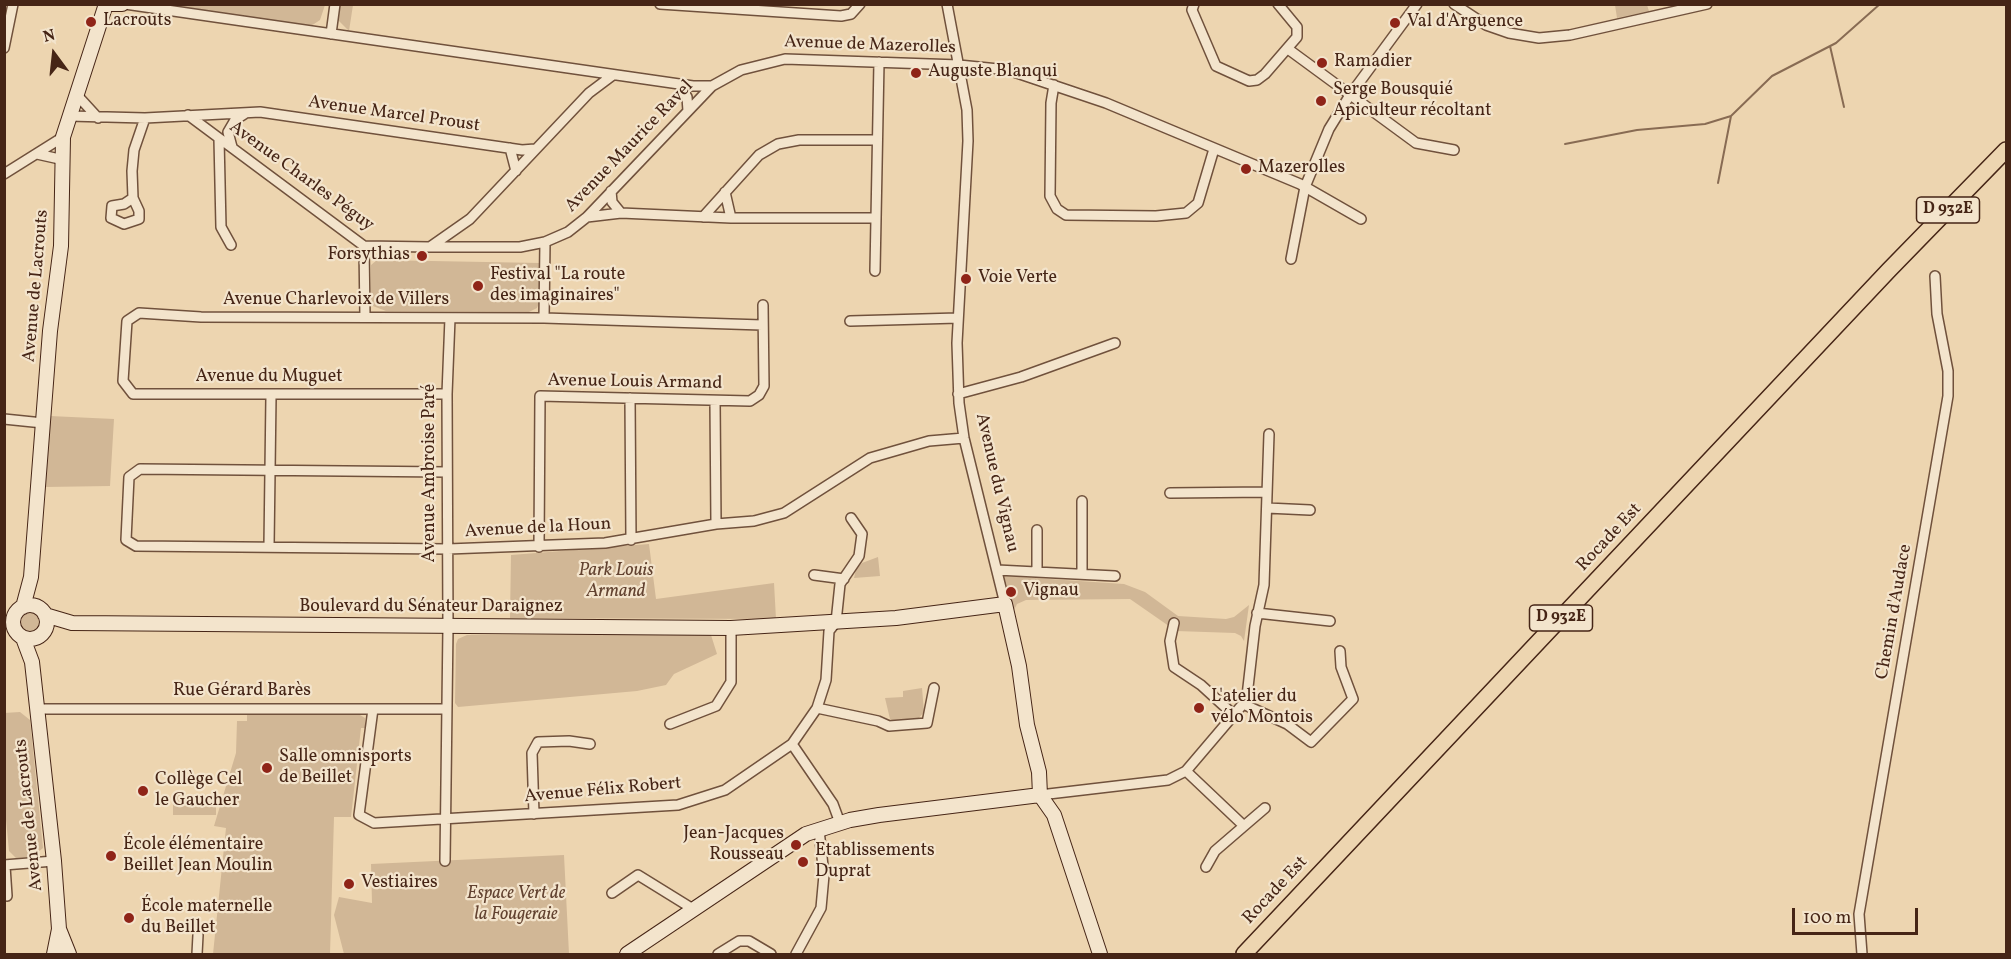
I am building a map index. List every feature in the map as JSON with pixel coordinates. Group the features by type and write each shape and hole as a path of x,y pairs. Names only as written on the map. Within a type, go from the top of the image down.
{"main road":[{"name":"Rocade Est","path":"1246,951 1889,270 2007,150"}],"street":[{"path":"4,48 13,4"},
{"path":"107,4 142,5 613,75 712,86"},
{"name":"Avenue de Lacrouts","path":"25,612 31,577 43,423 61,246 63,137 107,4"},
{"path":"331,34 334,4"},
{"path":"660,4 841,16 851,14 860,4"},
{"name":"Avenue du Vignau","path":"947,4 967,110 968,141 958,318 958,394 964,438 1019,666 1027,725 1039,772 1040,795 1054,815 1100,954"},
{"path":"1194,4 1192,10 1210,58 1216,66 1249,81 1257,80 1297,37 1297,27 1278,4"},
{"path":"1291,259 1305,187 1329,129 1350,95 1417,4"},
{"path":"1454,4 1486,25 1509,33 1539,38 1569,35 1707,4"},
{"path":"1288,49 1416,143 1454,150"},
{"name":"Avenue de Mazerolles","path":"712,86 741,70 785,59 959,65 1008,70 1106,103 1305,187 1360,219"},
{"path":"875,271 879,62"},
{"path":"586,71 592,87 590,93"},
{"path":"430,247 470,219 590,93 613,75"},
{"path":"679,84 687,97 688,111"},
{"path":"1054,85 1051,103 1050,196 1057,208 1066,215 1156,216 1186,213 1198,203 1214,149"},
{"name":"Avenue Maurice Ravel","path":"430,247 520,246 545,242 568,232 587,217 712,86"},
{"path":"76,94 98,118"},
{"path":"232,147 228,132 235,120 248,112"},
{"name":"Avenue Marcel Proust","path":"69,116 145,118 248,112 535,150"},
{"name":"Avenue Charles Péguy","path":"188,116 364,246 430,247"},
{"path":"133,198 134,150 145,118"},
{"path":"5,174 63,137"},
{"path":"219,139 221,227 231,245"},
{"path":"703,217 759,155 778,144 799,140 876,140"},
{"path":"510,148 516,171"},
{"path":"37,154 64,160"},
{"path":"611,191 612,202 621,213"},
{"path":"725,192 731,218"},
{"path":"587,217 621,213 731,218 875,218"},
{"path":"544,318 545,242"},
{"path":"364,246 365,317"},
{"name":"Chemin d'Audace","path":"1862,954 1859,914 1948,396 1948,371 1937,314 1935,276"},
{"path":"762,326 763,304"},
{"name":"Avenue Charlevoix de Villers","path":"125,356 127,321 139,313 201,317 544,318 762,326"},
{"name":"Avenue Ambroise Paré","path":"445,861 448,627 447,394 450,318"},
{"path":"850,321 958,318"},
{"name":"Avenue Louis Armand","path":"539,548 540,396 750,402 759,395 764,386 762,326"},
{"path":"958,394 1021,377 1115,343"},
{"name":"Avenue du Muguet","path":"125,356 123,381 133,394 271,396 447,394"},
{"path":"269,546 271,396"},
{"path":"630,398 632,540"},
{"path":"715,401 716,524"},
{"path":"4,420 43,423"},
{"path":"627,954 792,841 840,823 879,815 1152,784 1168,780 1186,771 1235,716 1247,696 1257,613 1264,585 1269,434"},
{"name":"Avenue de la Houn","path":"270,472 140,469 129,477 126,540 136,546 448,549 539,548 632,540 716,524 754,522 784,513 870,458 929,441 964,438"},
{"path":"270,472 447,472"},
{"path":"1170,493 1267,492"},
{"path":"1082,501 1082,574"},
{"path":"1267,508 1310,510"},
{"name":"Avenue Félix Robert","path":"373,709 359,815 374,823 678,805 725,790 792,744 818,708 826,680 829,631 836,622 840,584 859,556 862,534 851,518"},
{"path":"1037,572 1038,530"},
{"path":"997,570 1115,576"},
{"path":"814,575 844,579"},
{"name":"Boulevard du Sénateur Daraignez","path":"25,612 72,623 731,628 896,618 1005,604"},
{"path":"25,612 25,633"},
{"path":"25,612 25,633"},
{"path":"1257,613 1330,621"},
{"name":"Boulevard du Sénateur Daraignez","path":"25,633 72,623"},
{"path":"1174,623 1170,641 1174,667 1202,685 1235,716"},
{"path":"670,724 716,706 731,682 731,628"},
{"name":"Avenue de Lacrouts","path":"25,633 32,662 38,709 54,861 59,929 54,954"},
{"path":"1244,704 1287,724 1311,742 1353,699 1341,667 1340,651"},
{"path":"818,708 878,721 889,726 927,723 934,688"},
{"name":"Rue Gérard Barès","path":"38,709 446,709"},
{"path":"534,814 532,753 538,742 569,741 590,744"},
{"path":"792,744 833,804 840,823"},
{"path":"1186,771 1244,826"},
{"path":"1206,867 1215,851 1265,808"},
{"path":"796,954 821,908 824,874 819,830"},
{"path":"7,896 5,866 54,861"},
{"path":"612,893 638,875 693,909"},
{"name":"Avenue de Lacrouts","path":"59,929 69,954"},
{"path":"197,954 198,935"},
{"path":"718,954 739,941 748,941 771,954"}],"green space":[{"path":"169,5 325,5 320,20 311,26"},
{"path":"339,5 353,5 349,31 338,20"},
{"path":"1615,5 1647,5 1649,11 1617,18"},
{"path":"377,260 540,263 541,298 537,308 529,312 386,311 373,306 371,298 371,265"},
{"path":"50,416 114,419 110,486 45,487"},
{"name":"Park Louis Armand","path":"649,544 656,599 774,583 776,619 510,618 511,555"},
{"path":"878,557 880,576 854,578 856,569 862,563"},
{"path":"1004,576 1124,584 1145,592 1178,616 1226,619 1234,617 1249,605 1244,641 1235,633 1176,631 1130,599 1026,600 1017,604 1014,610"},
{"path":"30,610 38,614 42,622 38,630 30,634 22,630 18,622 22,614"},
{"path":"467,635 711,635 717,654 674,674 666,685 637,691 458,707 455,703 456,644 458,639"},
{"path":"922,688 924,712 918,719 897,723 890,719 885,698 903,697 903,691"},
{"path":"20,712 30,720 43,848 32,857 16,858 9,851 5,809 4,713"},
{"path":"247,715 360,715 365,718 365,728 361,728 351,817 334,817 330,954 213,954 226,828 214,826 236,753 237,721 247,721"},
{"path":"173,795 216,795 216,815 173,815"},
{"name":"Espace Vert de la Fougeraie","path":"564,855 569,954 344,954 334,915 339,897 372,903 371,864"}],"waterway":[{"path":"1565,144 1637,130 1705,124 1731,116 1772,76 1836,43 1880,4"},
{"path":"1830,46 1844,107"},
{"path":"1718,183 1731,116"}],"place":[{"name":"Lacrouts","path":"91,22"},
{"name":"Val d'Arguence","path":"1395,23"},
{"name":"Ramadier","path":"1322,63"},
{"name":"Auguste Blanqui","path":"916,73"},
{"name":"Serge Bousquié Apiculteur récoltant","path":"1321,101"},
{"name":"Mazerolles","path":"1246,169"},
{"name":"Forsythias","path":"422,256"},
{"name":"Voie Verte","path":"966,279"},
{"name":"Festival \"La route des imaginaires\"","path":"478,286"},
{"name":"Vignau","path":"1011,592"},
{"name":"L'atelier du vélo Montois","path":"1199,708"},
{"name":"Salle omnisports de Beillet","path":"267,768"},
{"name":"Collège Cel le Gaucher","path":"143,791"},
{"name":"Jean-Jacques Rousseau","path":"796,845"},
{"name":"École élémentaire Beillet Jean Moulin","path":"111,856"},
{"name":"Etablissements Duprat","path":"803,862"},
{"name":"Vestiaires","path":"349,884"},
{"name":"École maternelle du Beillet","path":"129,918"}]}
